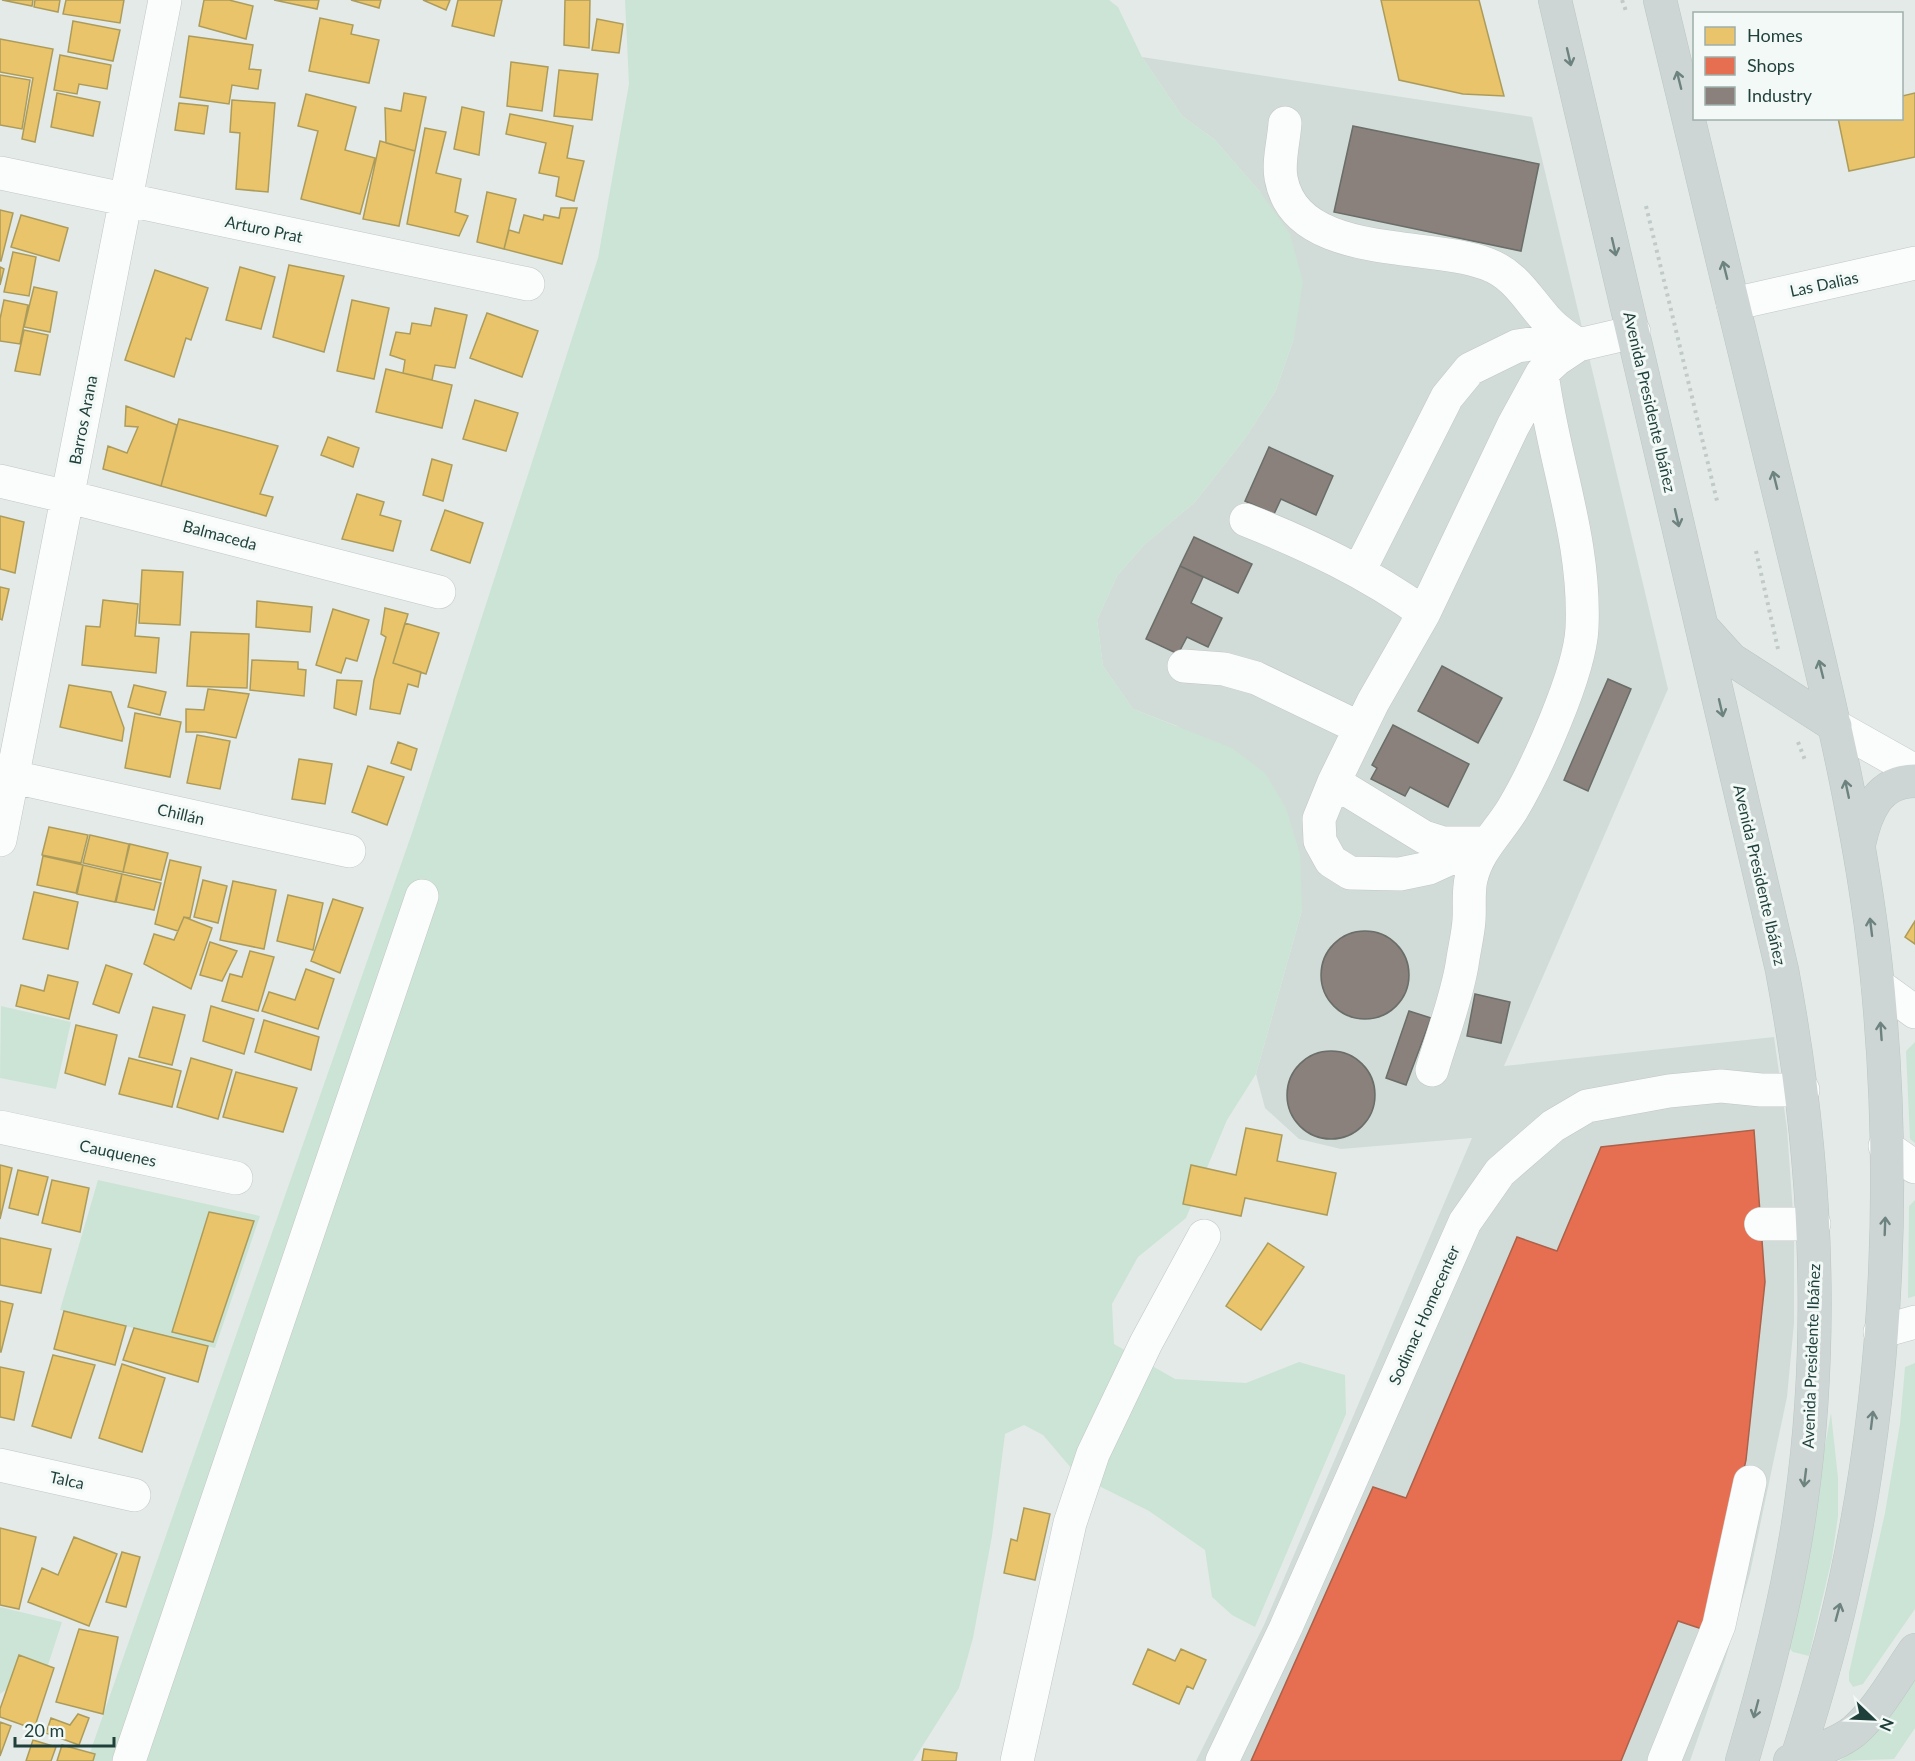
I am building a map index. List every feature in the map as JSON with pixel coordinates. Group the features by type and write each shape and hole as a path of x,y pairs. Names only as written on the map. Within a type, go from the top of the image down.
{"main road":[{"name":"Avenida Presidente Ibáñez","path":"1556,0 1782,970 1803,1090 1814,1224 1814,1324 1810,1420 1801,1506 1771,1657 1742,1761"},
{"path":"1660,0 1835,726 1859,846 1878,985 1885,1146 1880,1332 1868,1450 1846,1581 1795,1760"},
{"path":"1702,627 1731,659 1835,726"},
{"path":"1859,846 1868,816 1883,790 1899,782 1915,781"},
{"path":"1795,1760 1853,1732 1874,1708 1915,1650"}],"street":[{"name":"Barros Arana","path":"2,825 165,0"},
{"path":"1285,123 1281,176 1287,195 1305,218 1319,228 1344,238 1487,264 1519,284 1545,319 1578,345"},
{"name":"Arturo Prat","path":"0,173 528,284"},
{"name":"Las Dalias","path":"1733,304 1915,263"},
{"path":"1359,570 1447,397 1470,369 1517,346 1538,343 1578,345 1634,332"},
{"path":"1486,842 1454,859 1429,868 1400,874 1350,873 1331,861 1320,841 1319,819 1360,728 1424,613 1513,426 1542,374 1557,358 1578,345"},
{"path":"1432,1070 1461,969 1468,923 1471,880 1486,842 1512,810 1529,777 1551,728 1576,663 1580,646 1582,618 1576,537 1562,464 1547,408 1542,374"},
{"name":"Balmaceda","path":"0,482 68,497 439,592"},
{"path":"1246,520 1305,544 1359,570 1424,613"},
{"path":"1184,666 1224,669 1256,678 1360,728"},
{"path":"1835,726 1915,771"},
{"name":"Chillán","path":"13,777 349,851"},
{"path":"1334,782 1424,837 1443,843 1486,842"},
{"path":"129,1761 422,896"},
{"path":"1878,985 1915,1012"},
{"name":"Sodimac Homecenter","path":"1222,1761 1286,1628 1466,1222 1500,1172 1553,1126 1587,1106 1669,1091 1721,1086 1761,1090 1803,1090"},
{"name":"Cauquenes","path":"0,1127 236,1178"},
{"path":"1885,1146 1915,1167"},
{"path":"1761,1224 1814,1224"},
{"path":"1017,1761 1070,1522 1094,1454 1146,1343 1204,1236"},
{"path":"1880,1332 1915,1322"},
{"name":"Talca","path":"0,1465 134,1495"},
{"path":"1664,1761 1719,1625 1750,1482"}],"path":[{"path":"1646,206 1718,504"}],"shaded area":[{"path":"1142,57 1532,117 1668,689 1504,1066 1774,1037 1787,1129 1794,1227 1794,1323 1787,1397 1750,1573 1726,1657 1690,1761 1196,1761 1264,1625 1472,1138 1341,1149 1299,1139 1265,1108 1256,1074 1302,910 1177,726 1133,709 1103,666 1097,620 1117,576 1144,545 1195,502 1246,437 1276,390 1294,338 1260,192 1215,140 1182,116"}],"green space":[{"path":"625,0 1109,0 1118,7 1142,57 1182,116 1215,140 1260,192 1290,234 1303,282 1294,338 1276,390 1246,437 1195,502 1144,545 1117,576 1097,620 1103,666 1133,709 1232,748 1265,773 1286,808 1300,854 1302,910 1256,1074 1227,1120 1186,1218 1138,1257 1112,1304 1114,1344 1175,1379 1246,1383 1299,1362 1345,1375 1346,1414 1255,1627 1232,1615 1212,1597 1205,1550 1149,1511 1077,1475 1043,1435 1024,1425 1005,1434 992,1536 973,1638 959,1688 913,1761 87,1761 413,830 598,258 629,84"},
{"path":"1,1006 71,1022 56,1089 0,1078"},
{"path":"1915,1042 1915,1143 1910,1139 1906,1051"},
{"path":"98,1180 260,1216 215,1348 60,1310"},
{"path":"1915,1200 1915,1296 1908,1298 1909,1206"},
{"path":"1915,1363 1915,1609 1863,1684 1853,1687 1849,1681 1849,1673 1885,1513 1900,1424 1905,1367"},
{"path":"1831,1413 1838,1478 1838,1516 1832,1558 1809,1656 1793,1652 1788,1647"},
{"path":"0,1607 62,1622 48,1665 33,1670 0,1694"},
{"path":"1915,1678 1915,1728 1894,1759 1839,1761 1852,1752"}],"building: Homes":[{"path":"2,0 33,0 32,6"},
{"path":"35,0 60,0 58,12 34,7"},
{"path":"66,0 124,0 120,23 63,14"},
{"path":"204,0 229,0 253,6 246,39 199,26"},
{"path":"274,0 319,0 317,9"},
{"path":"351,0 381,0 379,8"},
{"path":"423,0 450,0 446,10"},
{"path":"458,0 502,0 494,36 452,26"},
{"path":"565,0 590,0 589,48 564,45"},
{"path":"1381,0 1479,0 1504,96 1463,94 1399,80"},
{"path":"320,18 353,25 351,34 379,40 369,83 309,71"},
{"path":"597,19 623,24 619,53 592,50"},
{"path":"73,21 120,30 113,61 68,52"},
{"path":"189,36 253,45 249,69 261,70 258,89 232,85 229,104 180,97"},
{"path":"0,39 53,49 35,142 22,139 33,78 0,72"},
{"path":"60,55 111,65 107,89 79,84 77,94 54,90"},
{"path":"511,62 548,67 542,111 507,106"},
{"path":"559,70 598,74 592,120 554,116"},
{"path":"0,75 30,80 22,129 0,125"},
{"path":"57,93 100,102 93,136 51,127"},
{"path":"404,93 426,97 415,151 386,143 385,108 401,111"},
{"path":"1915,93 1915,157 1849,171 1838,120 1903,120 1903,96"},
{"path":"306,94 356,107 345,150 375,158 360,214 301,199 318,131 298,126"},
{"path":"232,100 275,103 268,192 236,189 240,133 230,132"},
{"path":"179,103 208,106 204,134 175,130"},
{"path":"462,107 484,112 479,155 454,149"},
{"path":"510,114 573,126 567,158 584,161 574,201 556,196 559,177 539,173 546,143 506,134"},
{"path":"425,128 446,132 436,173 461,179 455,212 468,216 459,236 407,224"},
{"path":"380,141 415,151 399,226 363,219"},
{"path":"487,192 516,199 504,249 477,242"},
{"path":"561,208 577,208 562,264 504,249 509,230 519,233 524,215 543,220 544,215 559,218"},
{"path":"0,210 13,213 1,261 0,261"},
{"path":"21,215 68,228 59,261 11,247"},
{"path":"13,252 36,257 29,296 4,292"},
{"path":"289,265 344,276 324,352 273,337"},
{"path":"0,267 4,269 0,285"},
{"path":"240,267 275,277 261,329 226,320"},
{"path":"155,270 208,288 191,340 186,338 174,377 125,360"},
{"path":"34,287 57,292 50,332 24,327"},
{"path":"4,300 28,305 20,344 0,341 0,319"},
{"path":"352,300 389,308 374,379 337,371"},
{"path":"435,308 467,315 455,368 435,365 432,380 403,373 405,360 390,355 396,332 410,334 412,323 431,326"},
{"path":"487,313 538,331 522,377 470,358"},
{"path":"24,330 48,335 40,375 15,371"},
{"path":"386,369 452,385 442,428 376,412"},
{"path":"475,400 518,413 506,451 463,439"},
{"path":"126,406 177,425 161,486 103,469 108,446 127,453 138,427 125,426"},
{"path":"179,419 278,446 260,494 273,497 266,516 161,486"},
{"path":"328,437 359,448 353,467 321,455"},
{"path":"432,459 452,465 443,501 423,495"},
{"path":"357,494 384,502 380,515 401,521 393,551 342,539"},
{"path":"445,510 483,523 470,563 431,550"},
{"path":"0,516 24,522 15,573 0,569"},
{"path":"142,570 183,572 180,625 139,623"},
{"path":"0,587 9,589 2,620 0,619"},
{"path":"103,600 138,604 135,636 159,638 156,673 82,665 86,626 100,627"},
{"path":"257,601 312,607 310,632 256,627"},
{"path":"385,608 408,614 393,663 421,672 418,687 408,684 400,714 370,709 374,680 386,637 381,634"},
{"path":"333,609 369,620 357,661 346,658 341,673 316,665"},
{"path":"405,623 439,633 426,674 393,663"},
{"path":"191,632 249,634 247,688 187,686"},
{"path":"252,660 298,662 298,669 306,670 304,696 250,690"},
{"path":"337,680 362,681 356,715 334,708"},
{"path":"69,685 111,692 124,728 122,741 60,727"},
{"path":"134,685 166,692 160,715 128,707"},
{"path":"208,689 249,694 236,738 205,732 186,732 186,709 204,710"},
{"path":"135,713 181,722 170,777 125,768"},
{"path":"197,735 230,741 220,789 187,783"},
{"path":"398,742 417,749 411,770 391,763"},
{"path":"299,759 332,764 325,804 292,799"},
{"path":"368,766 404,777 387,825 352,812"},
{"path":"49,827 88,835 81,863 42,855"},
{"path":"90,835 129,844 123,872 83,863"},
{"path":"130,844 168,853 161,880 123,872"},
{"path":"43,856 83,865 76,893 37,885"},
{"path":"170,860 201,867 190,918 184,917 178,931 155,924"},
{"path":"83,865 122,874 115,902 77,894"},
{"path":"122,874 161,883 154,910 116,902"},
{"path":"203,880 227,886 218,923 194,917"},
{"path":"233,881 276,890 264,949 220,940"},
{"path":"34,892 78,902 68,949 23,939"},
{"path":"288,895 323,903 313,950 277,941"},
{"path":"333,899 363,908 340,973 311,961"},
{"path":"184,917 212,928 191,989 144,964 154,934 174,940"},
{"path":"1915,921 1915,944 1905,937"},
{"path":"210,942 237,951 222,981 200,975"},
{"path":"250,951 274,957 258,1011 222,1001 230,974 242,977"},
{"path":"106,965 132,974 119,1013 93,1004"},
{"path":"306,969 334,979 318,1029 262,1011 269,992 295,1000"},
{"path":"48,975 78,982 69,1019 16,1006 21,985 44,991"},
{"path":"211,1006 254,1019 244,1054 203,1041"},
{"path":"153,1007 185,1015 172,1065 139,1057"},
{"path":"264,1020 319,1037 311,1070 255,1052"},
{"path":"76,1025 117,1035 105,1085 65,1073"},
{"path":"129,1058 181,1071 172,1107 119,1094"},
{"path":"191,1058 232,1070 218,1119 177,1107"},
{"path":"236,1072 297,1088 283,1132 223,1117"},
{"path":"1246,1128 1282,1135 1277,1161 1336,1173 1327,1215 1245,1198 1241,1216 1183,1204 1191,1165 1236,1175"},
{"path":"0,1165 12,1168 0,1219"},
{"path":"18,1170 48,1177 38,1215 9,1208"},
{"path":"52,1180 89,1188 80,1232 42,1223"},
{"path":"209,1212 254,1221 213,1342 172,1332"},
{"path":"0,1238 51,1249 41,1293 0,1285"},
{"path":"1268,1243 1304,1267 1261,1330 1226,1306"},
{"path":"0,1301 13,1304 1,1352 0,1352"},
{"path":"64,1311 126,1326 115,1365 54,1349"},
{"path":"134,1328 208,1346 198,1382 123,1360"},
{"path":"53,1355 95,1365 71,1438 32,1426"},
{"path":"122,1364 165,1378 142,1452 99,1438"},
{"path":"0,1367 24,1372 14,1420 0,1417"},
{"path":"1024,1508 1050,1514 1035,1580 1004,1573 1011,1539 1017,1541"},
{"path":"0,1528 36,1537 19,1609 0,1605"},
{"path":"74,1537 117,1554 89,1626 28,1602 42,1568 58,1575"},
{"path":"122,1552 140,1557 126,1607 106,1602"},
{"path":"79,1629 118,1637 103,1714 56,1702"},
{"path":"1148,1649 1175,1661 1181,1649 1206,1660 1193,1689 1187,1686 1179,1704 1133,1684"},
{"path":"19,1655 54,1668 34,1729 0,1717 0,1709"},
{"path":"78,1714 89,1718 79,1745 46,1733 51,1718 70,1725"},
{"path":"0,1722 11,1726 0,1756"},
{"path":"33,1740 56,1747 51,1761 26,1761"},
{"path":"62,1745 95,1754 93,1761 57,1761"},
{"path":"924,1749 957,1753 956,1761 922,1761"}],"building: Shops":[{"path":"1754,1130 1765,1282 1746,1460 1708,1631 1678,1621 1621,1761 1251,1761 1373,1487 1406,1498 1517,1237 1557,1251 1601,1147"}],"building: Industry":[{"path":"1353,126 1539,164 1521,251 1334,212"},
{"path":"1269,447 1333,476 1316,515 1281,499 1274,514 1245,501"},
{"path":"1194,537 1252,564 1238,593 1180,566"},
{"path":"1180,566 1203,577 1191,603 1222,618 1208,647 1187,637 1178,654 1146,639"},
{"path":"1442,666 1502,698 1478,743 1418,711"},
{"path":"1608,679 1631,689 1588,791 1564,780"},
{"path":"1393,725 1469,764 1448,807 1410,787 1405,796 1371,779 1377,768 1372,765"},
{"path":"1365,931 1382,934 1396,944 1406,958 1409,975 1406,992 1396,1006 1382,1016 1365,1019 1348,1016 1334,1006 1324,992 1321,975 1324,958 1334,944 1348,934"},
{"path":"1475,994 1510,1002 1501,1043 1467,1036"},
{"path":"1409,1011 1431,1018 1406,1085 1386,1078"},
{"path":"1331,1051 1348,1054 1362,1064 1372,1078 1375,1095 1372,1112 1362,1126 1348,1136 1331,1139 1314,1136 1300,1126 1290,1112 1287,1095 1290,1078 1300,1064 1314,1054"}]}
